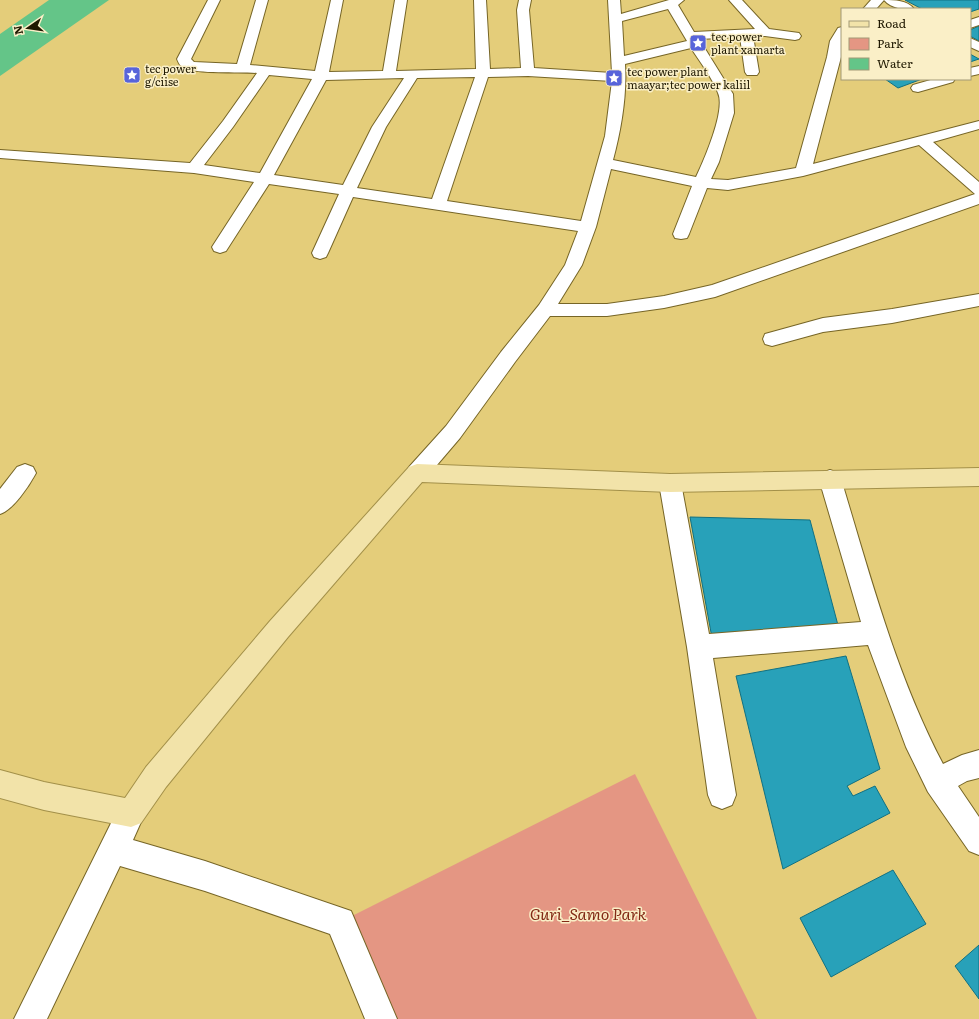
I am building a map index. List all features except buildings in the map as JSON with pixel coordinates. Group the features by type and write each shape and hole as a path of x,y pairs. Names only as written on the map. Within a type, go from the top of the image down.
{"main road":[{"path":"0,784 44,796 131,813 161,771 279,629 416,473 670,483 979,477"}],"street":[{"path":"214,0 184,59 185,63 191,66 242,68 321,76 618,70 693,40 746,32 765,32 795,36"},
{"path":"242,68 262,0"},
{"path":"220,247 264,179 321,76 337,0"},
{"path":"389,75 401,0"},
{"path":"438,204 483,72 480,0"},
{"path":"525,0 523,10 528,72"},
{"path":"416,473 453,432 508,357 545,310 573,265 588,227 612,136 618,70 614,0"},
{"path":"735,0 765,32"},
{"path":"870,8 878,0"},
{"path":"890,0 906,8"},
{"path":"615,19 674,2 693,40 726,94 727,113 711,162 681,234"},
{"path":"746,32 752,72"},
{"path":"803,171 838,57 836,40 841,32"},
{"path":"194,168 228,124 265,71"},
{"path":"320,253 379,127 414,73"},
{"path":"918,88 945,80"},
{"path":"605,164 701,183 728,185 803,171 979,125"},
{"path":"922,140 979,190"},
{"path":"0,154 194,168 588,227"},
{"path":"545,310 607,310 664,302 715,290 979,198"},
{"path":"772,339 823,325 892,316 979,300"},
{"path":"0,505 25,473"},
{"path":"830,479 876,634 915,738 938,782 979,841"},
{"path":"670,483 699,647 722,795"},
{"path":"699,647 876,634"},
{"path":"938,782 962,769 979,764"},
{"path":"30,1019 131,813"},
{"path":"113,849 205,876 340,922 381,1019"}],"green space":[{"name":"Guri_Samo Park","path":"635,774 757,1019 381,1019 340,922"}],"water":[{"path":"49,0 109,0 0,76 0,34"}],"place":[{"name":"tec power plant xamarta","path":"698,43"},
{"name":"tec power g/ciise","path":"132,75"},
{"name":"tec power plant maayar;tec power kaliil","path":"614,78"}]}
